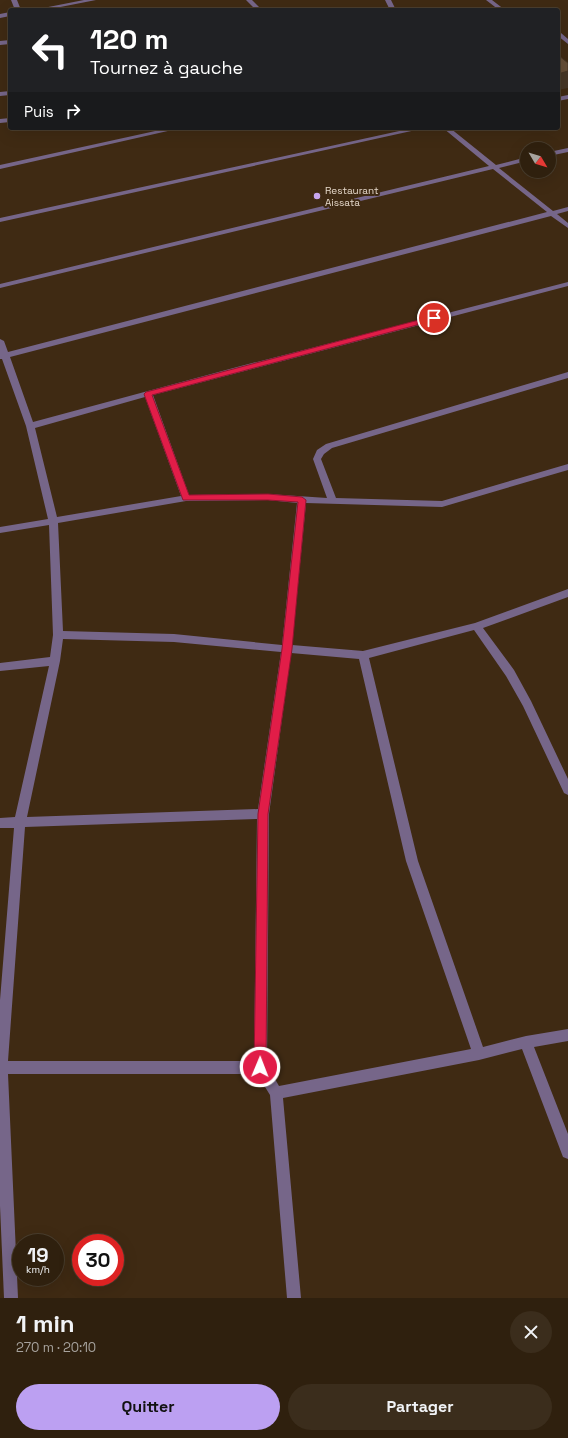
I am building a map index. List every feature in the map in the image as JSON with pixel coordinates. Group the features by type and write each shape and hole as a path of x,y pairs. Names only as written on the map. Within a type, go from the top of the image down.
{"street":[{"path":"47,8 93,0"},
{"path":"249,0 258,8"},
{"path":"489,0 499,8"},
{"path":"560,36 568,42"},
{"path":"0,167 169,130"},
{"path":"0,220 413,130"},
{"path":"448,130 568,226"},
{"path":"556,153 568,150"},
{"path":"0,286 520,161"},
{"path":"3,356 568,209"},
{"path":"30,426 240,369 568,284"},
{"path":"0,341 3,356 30,426 52,521 58,635 55,661 20,822 0,1068 11,1298"},
{"path":"332,499 317,458 320,452 328,446 568,375"},
{"path":"148,394 186,498"},
{"path":"0,530 186,498 268,497 302,500 332,499 442,504 568,467"},
{"path":"294,1298 276,1093 260,1067 263,814 287,649 302,500"},
{"path":"58,635 174,638 363,655 476,626 568,593"},
{"path":"476,626 510,673 527,704 568,790"},
{"path":"363,655 412,861 479,1054"},
{"path":"0,667 55,661"},
{"path":"0,823 263,814"},
{"path":"276,1093 479,1054 526,1042 568,1035"},
{"path":"526,1042 568,1152"},
{"path":"0,1068 260,1067"}],"building":[{"path":"560,57 568,63 568,71 560,73"}],"place":[{"name":"Restaurant Aissata","path":"317,196"}],"route":[{"path":"260,1067 263,814 287,649 302,500 268,497 186,498 148,394 434,318"}]}
